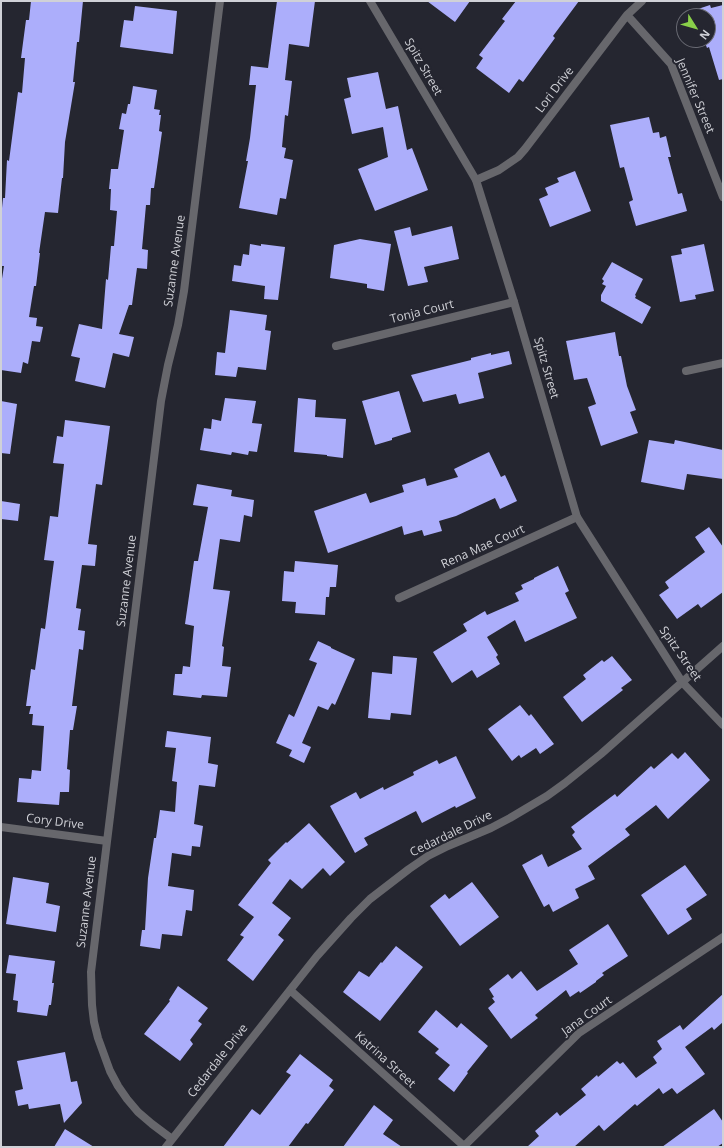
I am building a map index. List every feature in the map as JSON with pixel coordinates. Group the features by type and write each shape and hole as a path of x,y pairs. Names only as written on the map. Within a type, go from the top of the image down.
{"street":[{"name":"Suzanne Avenue","path":"172,1139 138,1112 118,1086 110,1071 94,1022 91,972 162,401 184,291 220,1"},
{"name":"Spitz Street","path":"370,1 476,180 514,302 577,517 682,682 723,725"},
{"name":"Lori Drive","path":"476,180 499,170 518,157 627,15 642,1"},
{"name":"Jennifer Street","path":"627,15 671,64 723,197"},
{"name":"Tonja Court","path":"336,346 514,302"},
{"path":"686,370 723,363"},
{"name":"Rena Mae Court","path":"399,598 577,517"},
{"name":"Cedardale Drive","path":"166,1147 337,933 370,900 409,868 428,856 510,818 547,796 601,754 723,646"},
{"name":"Cory Drive","path":"1,827 107,841"},
{"name":"Jana Court","path":"464,1147 579,1033 723,937"},
{"name":"Katrina Street","path":"290,990 464,1147"}],"building":[{"path":"31,1 83,1 73,82 75,82 65,142 63,178 58,213 45,212 36,286 34,286 29,317 37,318 36,326 43,327 40,342 32,341 28,364 23,362 21,373 1,370 1,285 4,266 1,266 1,218 3,198 5,198 7,160 9,161 18,92 22,93 25,58 21,58 26,20 29,20"},
{"path":"277,1 315,1 309,47 289,44 285,80 292,81 288,116 285,115 282,147 286,148 284,158 293,160 286,199 280,198 277,215 239,208 248,161 246,161 256,85 249,85 251,66 268,68"},
{"path":"427,1 470,1 455,22"},
{"path":"516,1 579,1 553,36 555,38 523,82 519,79 509,93 476,68 483,58 479,55 505,21 502,19"},
{"path":"710,5 711,8 701,8"},
{"path":"723,5 723,79 719,80 709,48 716,48 716,8 711,8"},
{"path":"135,6 177,11 173,54 120,47 124,20 133,21"},
{"path":"378,72 386,109 398,106 407,150 412,148 428,190 375,211 358,169 388,157 383,127 352,134 344,99 351,97 347,78"},
{"path":"133,86 157,90 154,109 160,110 159,115 161,115 159,131 162,132 154,188 151,188 150,205 146,205 142,249 148,250 147,269 137,268 132,305 129,305 119,334 134,337 129,357 113,353 105,388 75,381 80,358 71,356 79,324 102,329 106,279 108,280 111,246 114,246 117,211 110,210 111,189 109,189 111,169 118,169 124,130 119,129 122,113 126,114 128,104 130,104"},
{"path":"649,117 653,133 659,132 660,138 666,136 671,157 668,157 678,194 682,193 687,211 636,226 629,202 633,200 624,167 620,168 610,125"},
{"path":"575,171 591,211 550,227 539,199 548,195 545,188 559,182 557,178"},
{"path":"452,226 459,259 424,267 428,282 408,286 394,231 410,227 412,236"},
{"path":"360,239 391,244 384,291 367,288 367,284 330,278 334,245"},
{"path":"250,244 285,247 278,300 264,299 265,286 232,281 234,265 241,266 243,254 249,255"},
{"path":"704,244 714,291 695,295 696,299 680,302 671,256 682,254 681,249"},
{"path":"612,262 643,279 635,298 651,307 642,324 601,301 601,295 606,286 602,284 604,281 602,279"},
{"path":"230,310 267,315 265,330 271,331 266,370 238,367 236,377 215,375 217,352 225,353"},
{"path":"615,332 619,356 621,356 627,386 636,410 630,412 638,433 601,446 588,407 596,404 587,378 574,380 566,341"},
{"path":"509,351 512,364 478,373 484,398 459,404 456,394 423,402 411,375 471,360 471,358 491,353 491,355"},
{"path":"399,391 411,432 375,445 362,401"},
{"path":"225,398 256,401 252,423 262,424 257,452 249,451 248,455 232,452 231,455 200,450 204,428 211,429 212,419 221,421"},
{"path":"298,398 316,400 315,417 346,419 343,458 294,452"},
{"path":"1,401 17,404 10,454 1,453"},
{"path":"65,420 110,426 102,485 96,484 88,544 97,545 95,566 82,565 76,608 81,609 78,630 85,631 83,650 79,649 72,706 77,706 73,730 70,730 67,769 70,770 69,792 60,792 59,805 17,802 19,778 31,779 32,770 41,771 44,726 32,725 33,714 29,714 31,706 26,706 31,669 35,670 41,628 45,629 54,561 44,560 50,516 58,517 64,464 53,463 57,436 63,437"},
{"path":"649,440 674,444 675,440 723,450 723,479 687,474 684,490 641,482"},
{"path":"489,452 501,477 505,475 517,501 500,509 495,498 456,516 439,521 442,531 424,536 422,530 404,535 402,526 328,553 314,511 366,493 370,503 404,492 402,485 425,478 427,486 458,477 454,469"},
{"path":"197,484 232,490 231,496 254,500 252,517 244,515 240,542 220,539 213,589 230,591 222,646 224,647 222,666 231,667 227,697 202,695 201,698 173,695 175,674 182,674 183,666 190,667 194,626 185,624 194,561 198,561 208,507 193,505"},
{"path":"1,501 20,504 18,521 1,519"},
{"path":"709,527 723,547 723,592 701,608 698,604 677,619 659,595 669,588 665,582 705,552 695,537"},
{"path":"295,561 338,565 336,587 330,587 329,597 326,597 325,615 295,613 296,602 282,601 284,571 294,572"},
{"path":"558,566 569,591 565,593 577,618 525,642 515,620 487,637 498,655 496,657 500,664 477,678 472,670 452,683 433,652 467,631 463,624 485,611 487,615 519,601 515,593 523,589 521,585"},
{"path":"318,641 355,659 335,705 332,703 328,710 318,706 302,743 311,747 304,763 289,756 292,750 276,743 289,714 294,717 317,663 309,660"},
{"path":"393,656 417,658 411,715 391,713 390,720 368,718 372,672 392,674"},
{"path":"612,656 632,680 621,688 623,690 582,722 563,697 586,679 583,675 602,660 604,662"},
{"path":"520,705 529,716 531,714 554,744 540,754 536,748 521,758 519,755 512,761 488,729"},
{"path":"167,731 211,737 208,763 218,765 215,787 199,785 194,824 203,826 200,847 192,846 191,856 172,853 168,886 194,890 192,911 186,910 182,936 162,934 160,949 140,946 142,930 145,930 148,878 160,810 175,812 177,782 172,781 176,748 165,747"},
{"path":"685,752 710,780 668,819 656,805 625,829 630,835 588,866 595,879 575,889 579,898 553,912 549,904 544,907 522,865 542,854 548,867 582,849 572,835 575,832 571,827 615,794 617,797 651,766 654,769 672,753 678,759"},
{"path":"456,756 476,798 456,808 455,806 422,823 416,811 364,838 368,845 355,853 330,806 356,792 360,799 383,787 384,790 414,775 413,772 437,760 439,764"},
{"path":"309,823 345,862 330,876 323,868 302,889 290,879 272,903 291,918 278,935 284,940 253,981 227,960 244,937 240,935 254,917 238,905 271,863 268,860 286,842 287,843"},
{"path":"685,865 707,895 686,909 692,919 668,935 641,895"},
{"path":"13,877 49,883 46,903 60,906 56,932 6,924"},
{"path":"472,882 499,917 460,946 430,906 445,894 449,899"},
{"path":"608,924 628,956 602,973 604,975 580,993 579,991 570,997 566,990 535,1015 538,1018 511,1039 488,1008 495,1002 489,989 508,974 512,979 521,971 537,991 578,964 569,950"},
{"path":"396,946 423,967 380,1021 343,992 359,971 369,977"},
{"path":"9,955 55,961 51,1005 49,1005 47,1016 17,1012 18,1001 13,1000 16,974 6,973"},
{"path":"178,986 208,1008 198,1021 202,1024 190,1040 193,1044 180,1061 144,1034 170,1001 169,1000"},
{"path":"723,994 723,1022 714,1030 712,1027 685,1047 705,1074 677,1094 672,1088 663,1094 659,1088 637,1106 635,1104 604,1131 599,1125 574,1147 527,1147 539,1136 535,1131 557,1112 560,1116 586,1095 581,1089 597,1075 598,1077 617,1061 620,1064 623,1062 636,1078 657,1063 653,1057 662,1049 657,1041 680,1025 683,1030"},
{"path":"436,1010 457,1028 461,1023 488,1046 467,1072 468,1073 454,1092 438,1079 450,1065 435,1053 439,1049 418,1032"},
{"path":"65,1052 71,1082 77,1081 82,1103 64,1123 60,1104 29,1109 28,1104 18,1106 15,1091 23,1089 17,1061"},
{"path":"300,1054 333,1080 329,1086 334,1090 308,1124 306,1123 288,1147 223,1147 252,1109 260,1115 291,1075 286,1072"},
{"path":"374,1105 393,1120 383,1134 402,1147 343,1147"},
{"path":"714,1109 723,1122 723,1143 717,1147 662,1147"},
{"path":"65,1129 94,1147 54,1147"}]}
